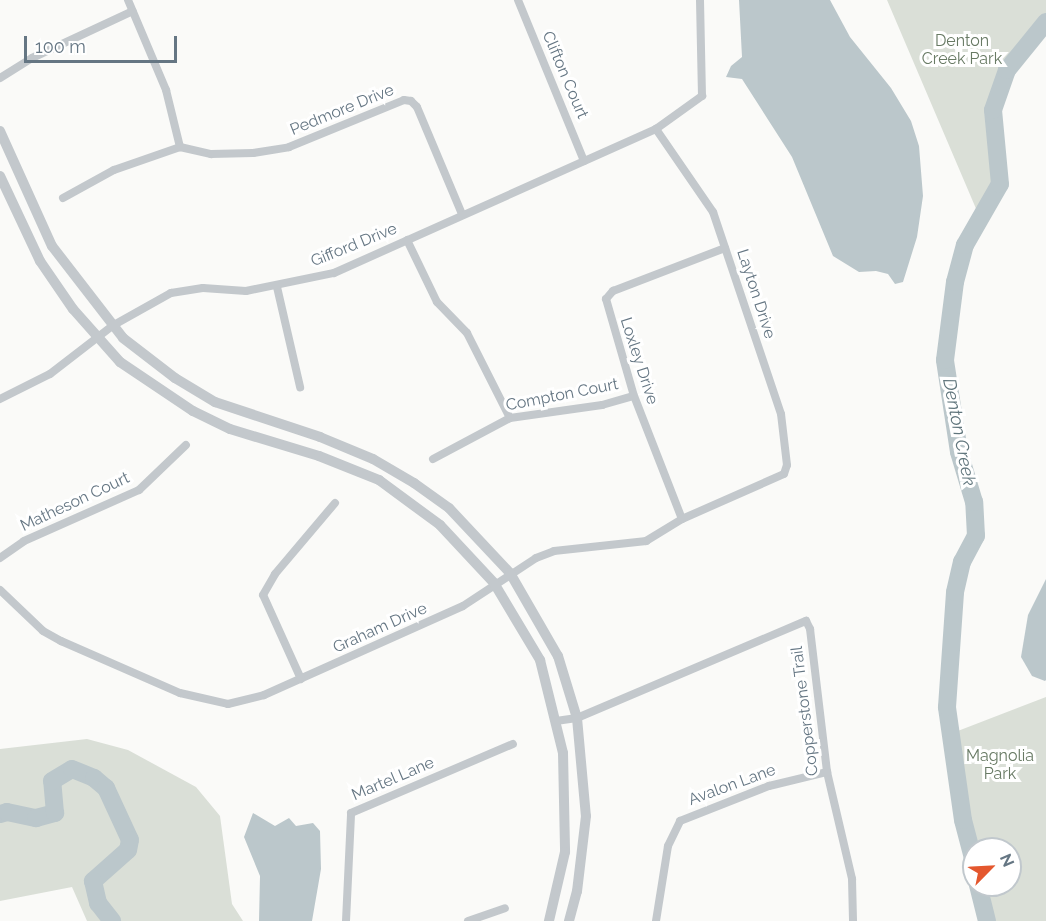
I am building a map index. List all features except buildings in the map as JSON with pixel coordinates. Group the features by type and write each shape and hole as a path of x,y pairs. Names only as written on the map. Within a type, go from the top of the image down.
{"street":[{"path":"63,198 114,170 180,147 166,90 128,0"},
{"name":"Clifton Court","path":"518,0 584,160"},
{"name":"Gifford Drive","path":"0,399 50,375 97,336 171,292 277,287 334,273 656,129 702,96 700,0"},
{"path":"0,78 32,58 133,11"},
{"name":"Pedmore Drive","path":"180,147 211,153 253,153 289,147 377,108 411,100 428,130 462,214"},
{"name":"Layton Drive","path":"656,129 706,198 725,248 784,427 787,465 784,474 777,478"},
{"path":"0,131 52,246 112,326 175,378 215,402 320,437 373,459 414,483 449,508 510,573 558,656 577,718 586,816 577,891 569,921"},
{"path":"0,176 40,261 72,309 120,362 193,411 230,429 319,456 379,480 440,525 494,583 540,660 563,753 565,852 549,921"},
{"path":"407,240 437,302 468,333 510,418"},
{"name":"Loxley Drive","path":"682,519 634,396 606,299 613,291 725,248"},
{"path":"277,287 300,387"},
{"name":"Compton Court","path":"433,459 510,418 602,405 634,396"},
{"name":"Matheson Court","path":"0,558 24,542 139,490 186,446"},
{"name":"Graham Drive","path":"0,590 43,631 60,641 210,703 250,699 463,606 510,573 554,551 646,541 682,519 777,478"},
{"path":"301,678 263,595 275,574 335,503"},
{"name":"Copperstone Trail","path":"556,721 577,718 806,621 810,629 827,772 852,879 853,921"},
{"name":"Martel Lane","path":"346,921 351,813 513,744"},
{"name":"Avalon Lane","path":"656,921 665,882 668,846 680,821 769,786 827,772"},
{"path":"468,921 505,908"}],"green space":[{"name":"Denton Creek Park","path":"887,0 1046,0 1046,22 1007,70 993,110 1000,184 980,218"},
{"name":"Magnolia Park","path":"1046,697 1046,921 987,921 981,897 1022,897 1022,837 967,837 950,734"},
{"path":"87,739 128,750 196,787 220,816 232,904 243,921 87,921 72,887 0,901 0,749"}],"shaded area":[{"path":"739,0 830,0 850,37 891,88 911,121 919,146 923,196 917,237 903,282 895,284 888,274 876,271 859,272 833,256 792,157 742,79 726,77 731,66 742,57"},
{"path":"1046,579 1045,681 1032,676 1021,657 1028,615"},
{"path":"253,813 275,826 289,818 296,826 313,823 320,831 321,869 312,921 259,921 260,876 244,837"}],"waterway":[{"name":"Denton Creek","path":"967,837 947,707 955,592 962,562 976,536 974,502 959,452 945,360 955,282 965,245 1000,184 993,110 1007,70 1046,22"},
{"path":"0,814 7,812 36,818 55,813 52,781 72,769 94,778 106,788 130,840 128,850 93,881 98,903 112,921"},
{"name":"Denton Creek","path":"981,897 987,921"}]}
